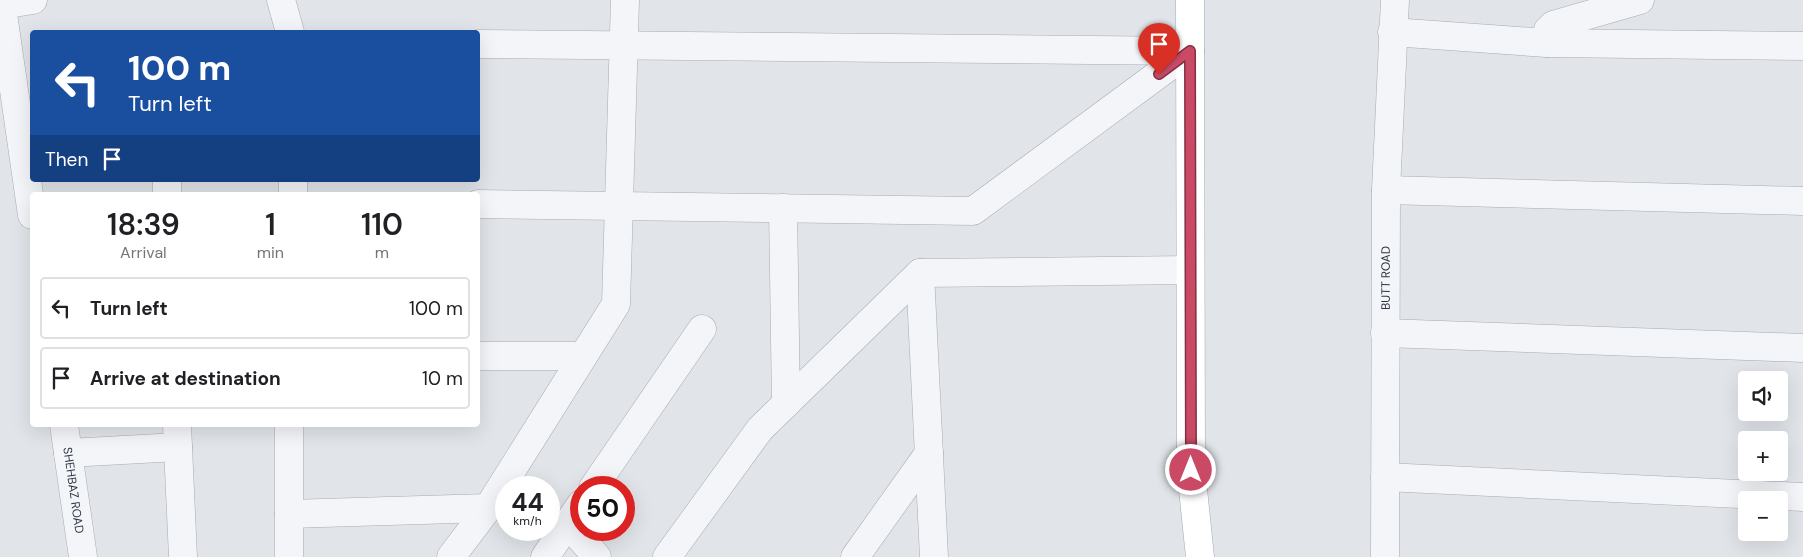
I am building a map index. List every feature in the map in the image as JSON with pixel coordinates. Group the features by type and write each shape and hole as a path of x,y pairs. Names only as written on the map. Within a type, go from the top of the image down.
{"main road":[{"path":"1190,0 1191,470 1200,557"}],"street":[{"path":"30,204 19,151 2,12 34,0"},
{"path":"281,0 289,30"},
{"path":"451,557 488,508 616,304 625,0"},
{"name":"BUTT ROAD","path":"1385,557 1386,190 1395,0"},
{"path":"1547,43 1548,30 1553,25 1640,0"},
{"path":"1392,32 1547,43 1803,46"},
{"path":"480,44 1190,51"},
{"path":"480,204 973,211 1190,51"},
{"path":"1386,190 1803,201"},
{"path":"783,208 786,404"},
{"path":"677,554 760,429 920,273 1190,270"},
{"path":"920,273 934,557"},
{"path":"601,476 702,329"},
{"path":"1385,332 1803,348"},
{"path":"480,356 583,356"},
{"name":"SHEHBAZ ROAD","path":"64,427 83,557"},
{"path":"288,557 289,427"},
{"path":"68,453 178,436 182,557"},
{"path":"855,557 929,453"},
{"path":"1385,477 1803,497"},
{"path":"289,514 488,508"},
{"path":"545,557 570,520"},
{"path":"588,541 597,557"}],"route":[{"path":"1159,74 1190,51 1191,470"}]}
